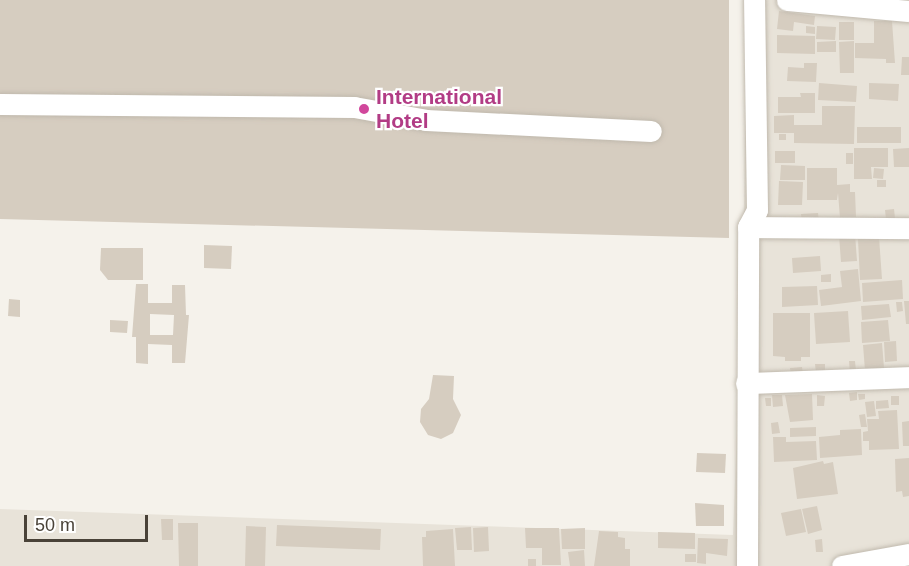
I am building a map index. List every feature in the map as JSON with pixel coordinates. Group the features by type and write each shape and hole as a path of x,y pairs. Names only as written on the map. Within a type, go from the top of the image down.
{"street":[{"path":"747,566 748,227 757,210 754,0"},
{"path":"787,0 909,10"},
{"path":"0,104 354,107 426,120 651,131"},
{"path":"748,227 909,228"},
{"path":"746,383 909,377"},
{"path":"842,566 909,554"}],"shaded area":[{"path":"747,0 909,0 909,566 0,566 0,509 733,535 743,270"}],"building":[{"name":"International Hotel","path":"0,0 729,0 729,238 0,219"},
{"path":"779,11 815,16 814,25 794,22 793,31 777,29"},
{"path":"874,21 892,21 895,63 886,63 886,59 855,58 855,43 874,43"},
{"path":"839,22 854,22 854,40 839,40"},
{"path":"806,26 815,27 815,34 806,33"},
{"path":"817,26 836,27 835,40 816,39"},
{"path":"777,35 815,36 815,54 777,53"},
{"path":"836,41 836,52 817,52 817,42"},
{"path":"854,41 854,73 840,73 839,42"},
{"path":"902,57 909,57 909,75 901,75"},
{"path":"804,63 817,63 816,82 787,81 788,67 804,68"},
{"path":"819,83 857,86 856,102 818,100"},
{"path":"869,83 899,84 898,101 869,99"},
{"path":"800,93 815,93 815,113 778,113 778,97 801,97"},
{"path":"822,106 855,106 854,144 794,143 794,133 774,133 774,116 794,115 794,125 822,125"},
{"path":"857,127 901,127 901,143 857,143"},
{"path":"779,134 786,134 786,140 779,140"},
{"path":"854,148 888,148 888,167 871,167 872,179 854,179"},
{"path":"909,148 909,167 894,167 893,149"},
{"path":"775,151 795,151 795,163 775,163"},
{"path":"846,153 853,153 853,164 846,164"},
{"path":"781,165 805,166 805,180 780,180"},
{"path":"807,168 837,168 837,185 850,184 850,192 855,192 856,217 840,218 838,193 837,200 807,200"},
{"path":"874,168 884,169 883,179 873,178"},
{"path":"877,180 886,180 886,187 877,187"},
{"path":"779,181 803,182 802,205 778,205"},
{"path":"894,209 895,218 886,219 885,210"},
{"path":"818,213 819,223 802,223 801,214"},
{"path":"855,234 857,261 841,262 839,235"},
{"path":"879,237 882,279 860,280 858,239"},
{"path":"204,245 232,246 231,269 204,268"},
{"path":"101,248 143,248 143,280 108,280 100,270"},
{"path":"820,256 821,271 793,273 792,258"},
{"path":"858,269 861,301 821,306 819,290 842,287 840,271"},
{"path":"831,274 831,282 821,282 821,275"},
{"path":"902,280 903,299 863,302 862,283"},
{"path":"136,284 148,284 148,303 172,303 172,285 185,285 186,315 189,315 185,363 172,363 172,345 148,344 148,364 136,363 136,337 132,337","holes":["150,314 174,315 173,335 150,335"]},
{"path":"817,286 818,305 782,307 782,287"},
{"path":"9,299 20,300 20,317 8,316"},
{"path":"904,301 909,301 909,324 906,324"},
{"path":"896,302 902,302 903,311 897,312"},
{"path":"889,304 891,317 862,320 861,306"},
{"path":"848,311 850,342 816,344 814,313"},
{"path":"773,313 810,313 810,357 801,357 801,361 785,361 785,357 773,356"},
{"path":"110,320 128,321 127,333 110,332"},
{"path":"888,320 890,341 862,343 861,322"},
{"path":"896,341 897,361 885,362 884,342"},
{"path":"882,343 884,368 865,370 863,345"},
{"path":"849,361 855,361 856,372 850,373"},
{"path":"815,364 825,364 825,373 816,373"},
{"path":"802,367 803,374 791,375 790,368"},
{"path":"433,375 454,376 453,399 461,415 453,433 441,439 428,435 420,422 421,409 429,399"},
{"path":"857,392 857,400 850,401 849,393"},
{"path":"812,394 813,420 790,422 785,395"},
{"path":"858,394 865,394 865,399 859,400"},
{"path":"772,395 782,395 783,406 773,407"},
{"path":"817,395 825,396 824,406 817,406"},
{"path":"891,396 899,396 899,405 891,405"},
{"path":"765,398 771,398 771,406 766,406"},
{"path":"888,400 889,408 876,409 876,401"},
{"path":"874,401 876,416 867,417 865,402"},
{"path":"897,410 899,449 869,450 869,441 863,441 863,432 868,431 867,419 879,419 878,411"},
{"path":"865,414 867,427 861,427 859,415"},
{"path":"909,421 909,446 903,446 902,422"},
{"path":"778,422 780,433 772,434 771,423"},
{"path":"816,427 816,436 790,437 790,428"},
{"path":"861,429 862,455 820,458 819,437 840,435 840,430"},
{"path":"773,437 786,437 786,442 816,441 817,460 774,462"},
{"path":"697,453 726,454 725,473 696,472"},
{"path":"909,458 909,496 903,497 902,491 896,492 895,459"},
{"path":"823,461 824,464 833,462 838,494 797,499 793,468"},
{"path":"695,503 724,505 724,526 696,526"},
{"path":"817,506 822,530 808,534 802,509"},
{"path":"801,509 806,532 786,536 781,513"},
{"path":"161,519 173,519 173,540 162,540"},
{"path":"178,523 198,523 198,566 179,566"},
{"path":"277,525 381,529 380,550 276,546"},
{"path":"246,526 266,527 265,566 245,566"},
{"path":"471,527 472,550 457,550 455,528"},
{"path":"488,527 489,551 474,552 473,528"},
{"path":"525,528 559,528 561,565 542,565 542,548 526,548"},
{"path":"585,528 585,549 562,549 561,529"},
{"path":"453,529 455,566 423,566 422,537 426,537 426,531"},
{"path":"599,531 618,532 618,537 625,538 625,549 630,549 630,566 594,566"},
{"path":"658,532 695,533 695,549 658,548"},
{"path":"698,538 728,539 727,556 706,553 706,564 697,563"},
{"path":"822,539 823,552 816,552 815,540"},
{"path":"584,550 585,566 570,566 568,552"},
{"path":"685,554 696,554 696,562 685,562"},
{"path":"528,559 536,559 536,566 528,566"}],"place":[{"name":"International Hotel","path":"364,109"}]}
